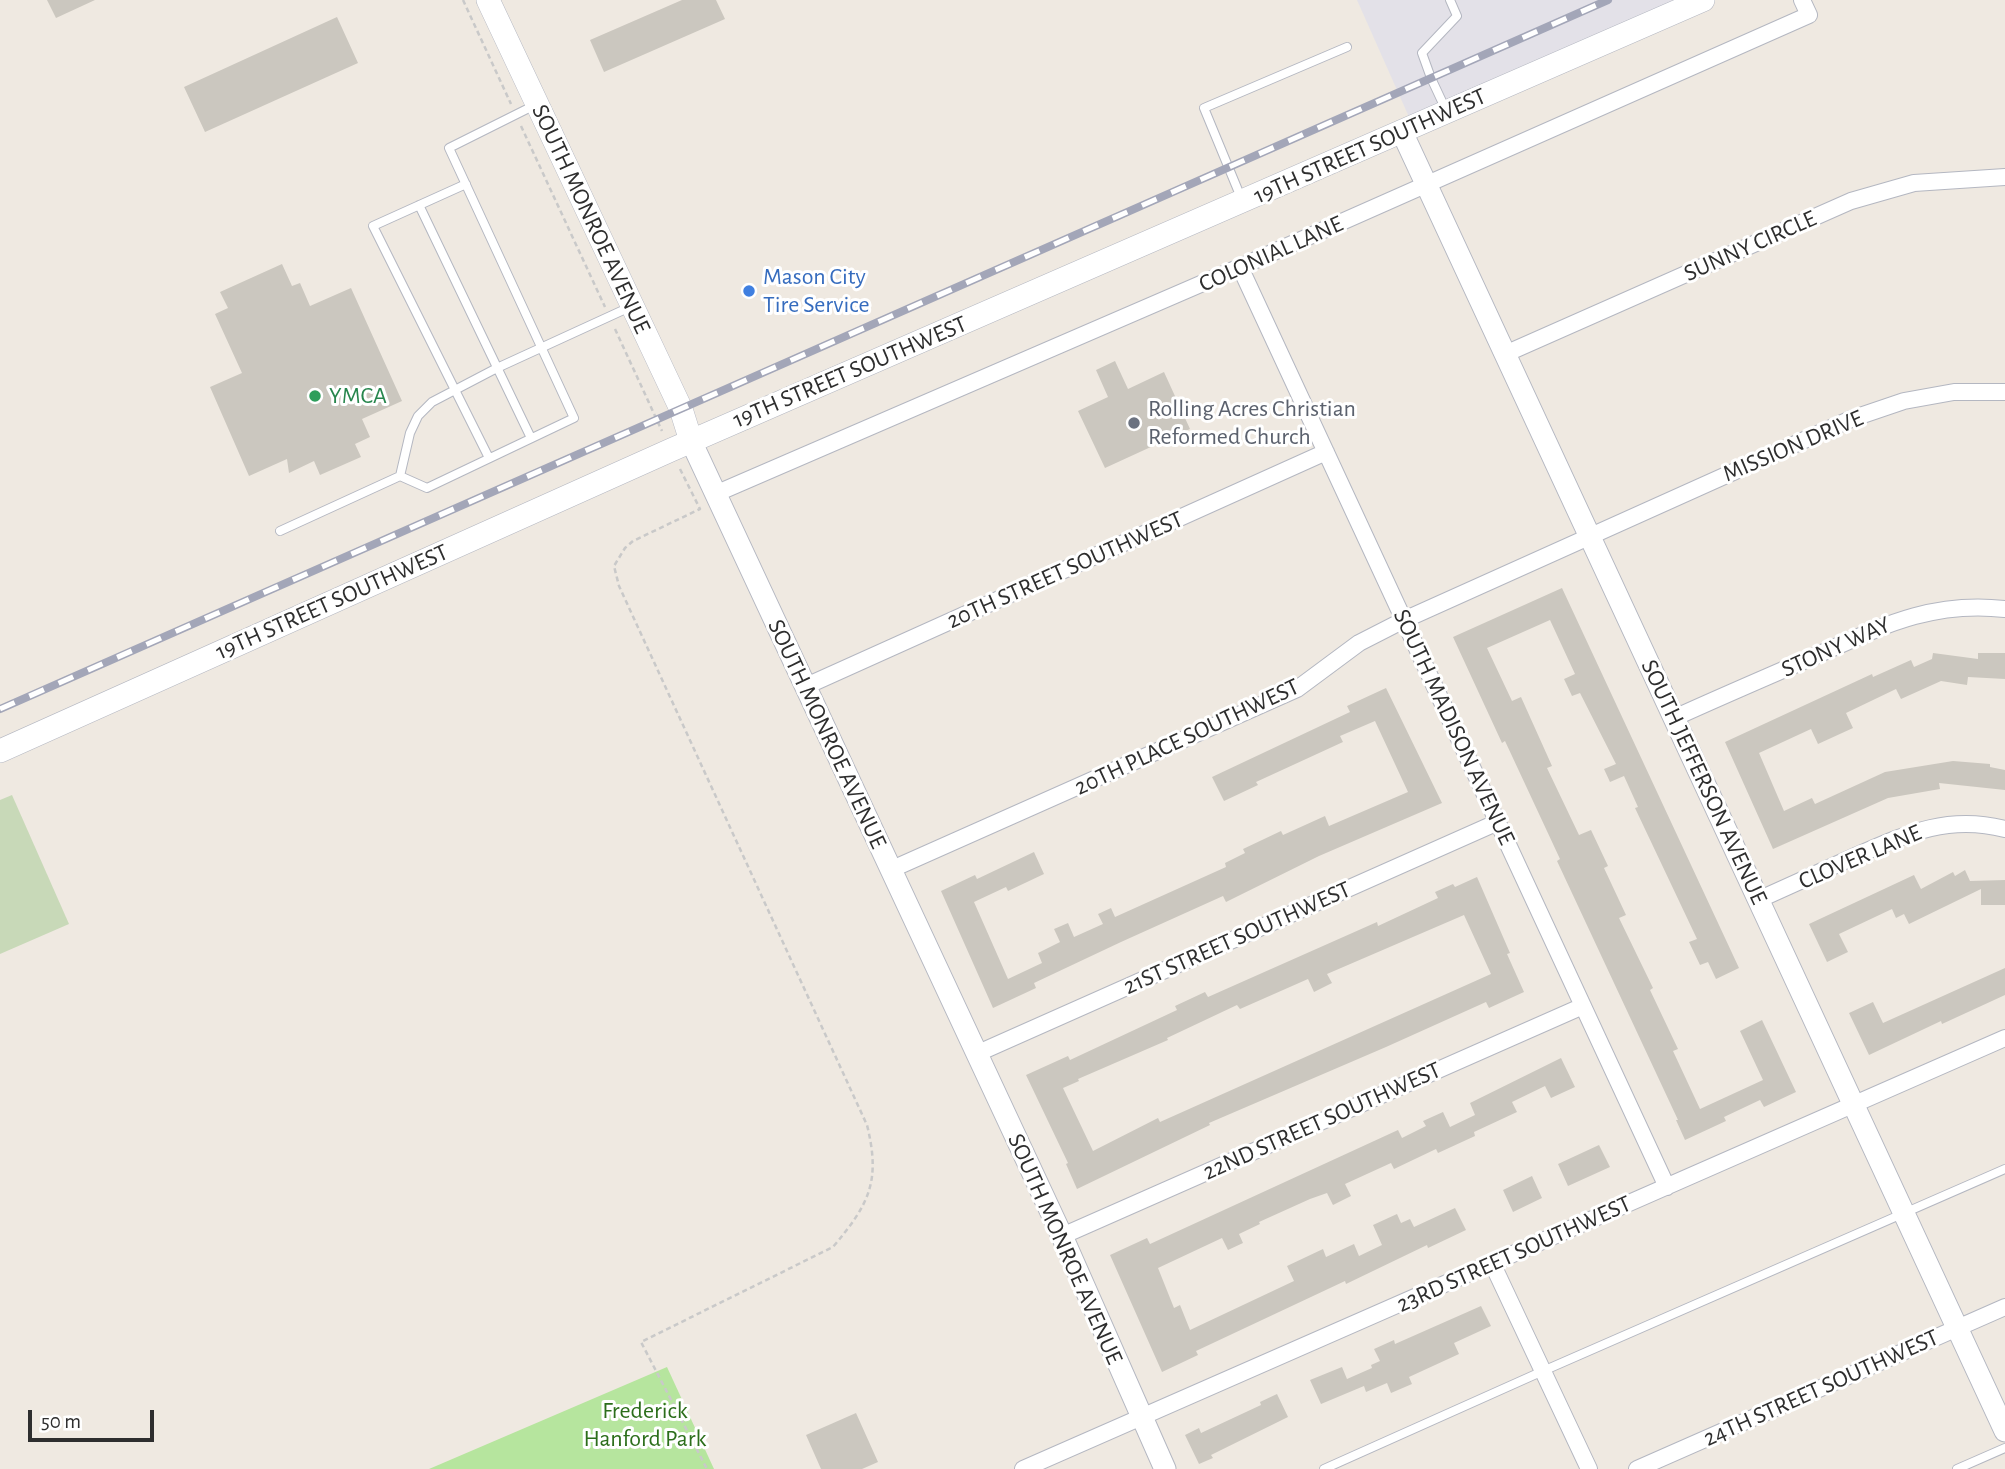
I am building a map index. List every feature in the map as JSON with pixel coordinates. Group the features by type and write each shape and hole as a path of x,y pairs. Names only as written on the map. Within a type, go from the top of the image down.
{"main road":[{"name":"SOUTH MONROE AVENUE","path":"488,0 681,409 681,445"},
{"name":"19TH STREET SOUTHWEST","path":"0,751 681,445 1703,0"}],"street":[{"name":"COLONIAL LANE","path":"715,494 1240,267 1809,15 1802,0"},
{"name":"SOUTH JEFFERSON AVENUE","path":"1402,132 2005,1431"},
{"name":"SUNNY CIRCLE","path":"1505,354 1851,201 1914,183 2005,177"},
{"name":"SOUTH MADISON AVENUE","path":"1240,267 1667,1187"},
{"name":"MISSION DRIVE","path":"1589,536 1851,419 1904,401 1942,395 2005,392"},
{"name":"SOUTH MONROE AVENUE","path":"681,445 715,494 1062,1236 1166,1469"},
{"name":"20TH STREET SOUTHWEST","path":"804,687 1326,452"},
{"name":"20TH PLACE SOUTHWEST","path":"890,870 1297,690 1359,643 1589,536"},
{"name":"STONY WAY","path":"1674,718 1898,619 1942,610 1988,607 2005,610"},
{"name":"21ST STREET SOUTHWEST","path":"976,1054 1497,822"},
{"name":"CLOVER LANE","path":"1758,900 1911,831 1948,824 1983,823 2005,829"},
{"name":"22ND STREET SOUTHWEST","path":"1062,1236 1583,1006"},
{"name":"23RD STREET SOUTHWEST","path":"1023,1469 2005,1038"},
{"path":"1492,1263 1588,1469"},
{"name":"24TH STREET SOUTHWEST","path":"1637,1469 2005,1307"}],"lane":[{"path":"1447,113 1422,53 1457,16 1450,0"},
{"path":"1243,202 1204,108 1347,47"},
{"path":"280,531 400,476 427,488 574,418 449,148 537,104"},
{"path":"466,184 373,226 489,458"},
{"path":"419,205 531,438"},
{"path":"400,476 410,433 418,416 432,402 497,368 632,306"},
{"path":"1324,1469 2005,1169"},
{"path":"1957,1469 2005,1448"}],"path":[{"path":"463,0 610,317 681,445 700,509 633,541 625,548 614,566 619,586 867,1125 875,1156 870,1191 855,1220 833,1247 641,1342 707,1469"}],"shaded area":[{"path":"1357,0 1679,0 1409,117"}],"green space":[{"path":"12,795 69,924 0,954 0,800"},
{"name":"Frederick Hanford Park","path":"667,1367 714,1469 429,1469"}],"building":[{"path":"47,0 95,0 56,18"},
{"path":"682,0 716,0 725,19 604,72 590,40"},
{"path":"337,17 358,63 205,132 184,87"},
{"path":"282,264 292,286 300,283 310,306 351,288 402,401 362,419 370,437 355,444 361,457 320,475 314,461 289,473 287,459 249,476 210,387 242,373 215,314 228,308 220,292"},
{"path":"1115,361 1128,389 1164,372 1190,429 1105,468 1078,411 1108,397 1096,370"},
{"path":"1562,588 1739,968 1716,979 1708,962 1700,965 1689,942 1697,939 1635,808 1638,807 1624,776 1610,782 1604,769 1616,764 1580,693 1572,696 1564,679 1575,674 1550,620 1487,648 1512,701 1521,697 1552,766 1547,768 1579,835 1591,830 1608,866 1604,868 1626,915 1619,918 1653,988 1650,990 1678,1049 1673,1051 1700,1109 1763,1080 1740,1031 1762,1020 1796,1092 1764,1107 1760,1100 1724,1117 1726,1121 1685,1140 1557,861 1560,859 1453,637"},
{"path":"1933,653 1978,659 1978,653 2005,653 2005,679 1968,677 1967,685 1941,681 1901,699 1896,689 1846,713 1853,728 1818,744 1811,729 1759,753 1784,811 1812,798 1815,804 1885,772 1953,761 1990,764 1990,767 2005,770 2005,790 1939,783 1940,789 1888,798 1773,849 1725,742 1872,674 1873,677 1911,660 1914,667 1932,659"},
{"path":"1386,688 1442,803 1319,856 1226,902 1223,896 1121,942 1034,983 1036,988 993,1008 941,891 975,875 977,879 1034,852 1044,874 1008,891 1006,887 974,902 1008,979 1042,963 1038,953 1060,942 1054,929 1068,923 1074,937 1103,924 1098,914 1111,908 1115,917 1226,867 1225,863 1245,853 1243,849 1281,831 1283,835 1325,816 1329,826 1408,792 1375,721 1340,736 1343,742 1256,782 1258,785 1224,801 1212,777 1350,712 1347,706"},
{"path":"1965,870 1970,881 2005,880 2005,905 1981,905 1981,889 1909,924 1904,914 1896,918 1892,909 1839,934 1848,952 1827,962 1809,924 1914,875 1921,889 1953,872 1955,876"},
{"path":"1477,877 1524,992 1489,1008 1486,1002 1209,1123 1210,1125 1077,1189 1066,1164 1068,1163 1026,1075 1068,1056 1070,1060 1177,1010 1175,1006 1205,992 1208,997 1377,922 1378,926 1438,898 1435,892 1453,884 1455,887","holes":["1464,915 1491,974 1160,1122 1158,1118 1093,1151 1063,1088 1237,1005 1240,1009 1308,979 1314,992 1332,983 1327,974"]},
{"path":"2005,968 2005,995 1869,1055 1849,1013 1873,1002 1883,1023"},
{"path":"1561,1058 1575,1087 1551,1098 1545,1086 1512,1102 1517,1112 1474,1132 1475,1136 1438,1153 1436,1149 1394,1169 1391,1163 1345,1184 1351,1196 1333,1205 1327,1193 1310,1199 1239,1234 1243,1243 1228,1250 1222,1238 1158,1268 1174,1308 1180,1305 1190,1330 1294,1281 1287,1266 1323,1249 1326,1257 1354,1244 1359,1256 1382,1245 1373,1225 1397,1214 1401,1223 1410,1219 1414,1227 1455,1208 1466,1230 1428,1248 1427,1245 1346,1284 1345,1281 1196,1351 1198,1355 1162,1372 1110,1255 1147,1238 1150,1244 1398,1130 1402,1138 1426,1126 1423,1121 1443,1112 1450,1127 1475,1115 1470,1103"},
{"path":"1599,1145 1610,1167 1568,1186 1558,1164"},
{"path":"1532,1176 1542,1198 1513,1212 1503,1190"},
{"path":"1481,1306 1491,1326 1454,1343 1459,1354 1409,1377 1412,1384 1391,1393 1387,1383 1366,1392 1364,1386 1321,1404 1310,1380 1342,1367 1347,1379 1372,1368 1371,1365 1380,1361 1374,1349 1394,1340 1395,1344"},
{"path":"1277,1394 1288,1417 1211,1455 1213,1458 1199,1464 1185,1435 1199,1428 1201,1433 1261,1405 1260,1402"},
{"path":"856,1413 878,1462 862,1469 821,1469 806,1435"}],"railway":[{"path":"0,709 1608,0"}],"place":[{"name":"Mason City Tire Service","path":"749,291"},
{"name":"YMCA","path":"315,396"},
{"name":"Rolling Acres Christian Reformed Church","path":"1134,423"}]}
